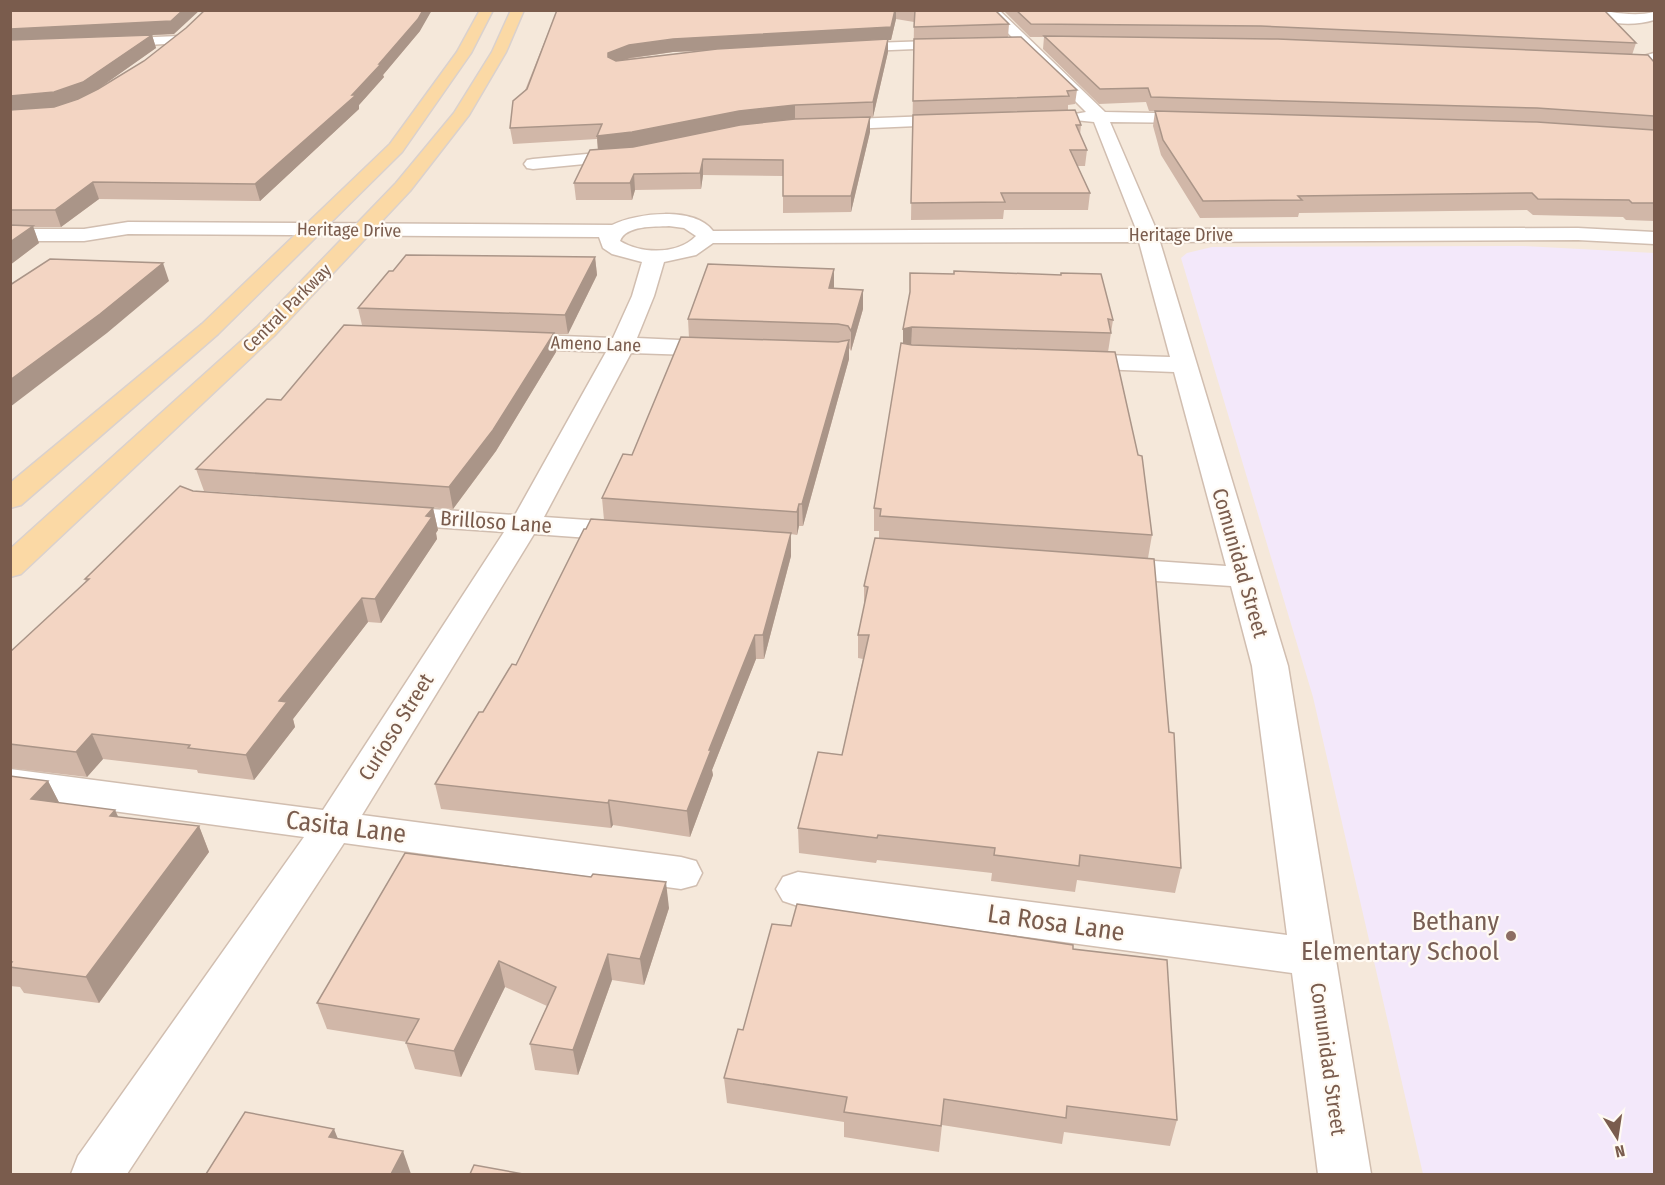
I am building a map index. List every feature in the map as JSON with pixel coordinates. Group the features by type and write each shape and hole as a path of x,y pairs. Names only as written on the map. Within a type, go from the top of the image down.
{"main road":[{"name":"Central Parkway","path":"10,499 210,328 396,148 464,53 487,10"},
{"name":"Central Parkway","path":"10,567 266,331 403,187 461,115 499,52 518,10"}],"street":[{"name":"Comunidad Street","path":"991,10 1021,42 1100,117 1148,235 1270,666 1345,1174"},
{"path":"1586,10 1630,19 1652,17 1654,14 1646,10"},
{"path":"1630,19 1642,30"},
{"path":"90,44 184,36 161,53"},
{"path":"834,48 975,44"},
{"path":"1061,117 1215,119"},
{"path":"806,127 976,119"},
{"path":"533,164 644,153"},
{"name":"Heritage Drive","path":"10,235 84,235 102,242 303,238 613,238 637,223 669,220 696,226 704,231 706,237"},
{"name":"Heritage Drive","path":"613,238 632,254 655,256 685,252 696,248 706,237 1578,234 1654,238"},
{"name":"Curioso Street","path":"97,1174 334,826 525,525 622,345 643,296 655,256"},
{"name":"Ameno Lane","path":"486,340 743,350"},
{"path":"1048,360 1184,365"},
{"name":"Brilloso Lane","path":"356,513 653,534"},
{"path":"1082,566 1243,577"},
{"name":"Casita Lane","path":"10,783 681,873"},
{"name":"La Rosa Lane","path":"798,889 1314,957"}],"shaded area":[{"path":"11,11 1654,11 1654,1174 11,1174"},
{"name":"Bethany Elementary School","path":"1523,246 1654,253 1654,1174 1423,1174 1313,697 1181,258 1187,253 1212,247"}],"building":[{"path":"10,10 183,10 171,21 10,29"},
{"path":"205,10 423,10 418,19 379,64 381,64 352,95 356,95 255,184 93,182 55,210 10,210 10,110 54,107 98,89 144,61"},
{"path":"557,10 895,10 891,27 673,39 629,45 608,53 608,57 616,61 717,49 888,39 873,102 795,105 739,111 632,132 597,136 602,124 510,128 513,101 527,89"},
{"path":"915,10 995,10 1009,24 914,27"},
{"path":"1016,10 1604,10 1636,43 1261,26 1031,24"},
{"path":"152,35 83,82 54,92 10,96 10,40"},
{"path":"1044,36 1278,39 1648,55 1654,62 1654,116 1537,108 1151,97 1148,88 1100,89"},
{"path":"1021,37 1077,90 1067,91 1069,96 913,101 914,39"},
{"path":"1075,110 1081,125 1076,125 1087,150 1070,150 1090,193 1001,193 1005,202 911,203 913,115"},
{"path":"1155,111 1537,122 1654,130 1654,203 1632,203 1629,200 1538,199 1532,193 1298,196 1302,200 1203,201 1163,140"},
{"path":"870,117 851,196 783,196 783,160 703,159 700,173 634,174 630,183 574,183 590,150 633,147 740,125 795,119"},
{"path":"10,225 33,226 10,242"},
{"path":"406,255 595,257 565,315 358,308 389,271 393,271"},
{"path":"50,259 163,263 100,314 10,380 10,285"},
{"path":"708,264 834,269 829,288 863,290 851,331 848,326 838,324 688,319"},
{"path":"954,271 1061,275 1061,273 1101,274 1113,320 1108,319 1111,333 912,327 903,329 910,292 910,273 954,274"},
{"path":"344,325 554,333 493,430 449,487 196,469 267,399 281,400"},
{"path":"681,337 838,342 849,340 802,504 799,504 797,512 602,498 623,454 632,455"},
{"path":"901,343 1115,352 1138,455 1142,456 1152,535 880,516 881,509 874,508"},
{"path":"180,486 193,491 433,508 426,516 432,517 375,599 362,598 279,701 287,702 246,755 188,748 190,745 92,734 76,752 10,744 10,652 89,579 85,579"},
{"path":"591,519 791,533 763,635 755,635 687,811 609,800 608,803 435,784 479,712 483,712 512,664 516,665"},
{"path":"875,538 1154,559 1169,732 1174,733 1181,868 1080,855 1079,866 994,855 995,848 878,835 877,838 798,828 818,752 842,755 869,635 858,635 868,587 864,586"},
{"path":"10,776 48,781 31,799 115,810 110,816 199,826 86,977 10,967 12,962 10,962"},
{"path":"405,853 591,877 593,874 666,882 640,959 608,954 573,1050 530,1044 556,987 499,961 454,1051 406,1043 419,1019 317,1003"},
{"path":"797,904 1073,945 1073,949 1167,960 1177,1120 1067,1106 1066,1118 944,1099 941,1126 844,1112 847,1097 724,1078 738,1029 743,1030 772,924 791,926"},
{"path":"245,1112 334,1129 329,1137 403,1151 391,1174 206,1174"},
{"path":"474,1165 523,1174 470,1174"}],"place":[{"name":"Bethany Elementary School","path":"1511,936"}]}
